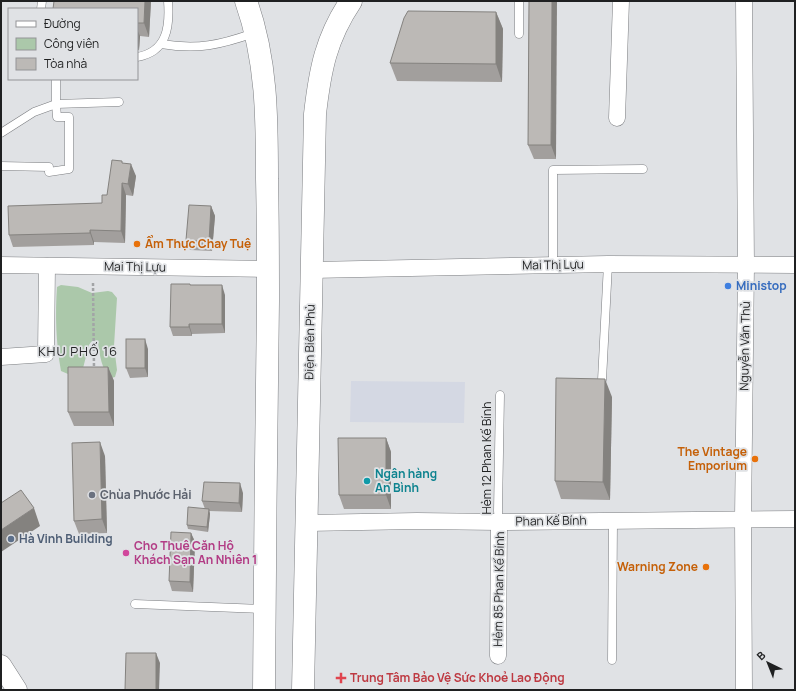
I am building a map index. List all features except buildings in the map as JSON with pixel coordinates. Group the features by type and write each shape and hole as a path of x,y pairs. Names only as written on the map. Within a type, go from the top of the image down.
{"main road":[{"path":"246,1 256,32 263,68 266,104 268,269 264,690"},
{"name":"Ðiện Biên Phủ","path":"304,690 315,114 318,85 328,46 335,27 351,1"}],"street":[{"path":"617,118 621,1"},
{"name":"Nguyễn Văn Thủ","path":"744,1 746,265 743,519 744,690"},
{"name":"Mai Thị Lựu","path":"312,270 608,264 795,265"},
{"name":"Mai Thị Lựu","path":"1,265 268,269"},
{"path":"1,357 46,354 46,266"},
{"name":"Phan Kế Bính","path":"307,523 743,519 795,520"},
{"name":"Hẻm 85 Phan Kế Bính","path":"498,656 499,522"},
{"path":"1,665 17,690"}],"lane":[{"path":"138,57 150,53 161,44 168,29 168,1"},
{"path":"519,1 519,34"},
{"path":"161,44 190,48 206,47 221,44 256,32"},
{"path":"1,166 48,167 49,172 69,169 69,117 57,117 56,80"},
{"path":"1,133 34,112 56,104 119,102"},
{"path":"553,265 553,170 643,169"},
{"path":"602,380 608,264"},
{"name":"Hẻm 12 Phan Kế Bính","path":"499,522 500,395"},
{"path":"612,660 613,521"},
{"path":"135,604 264,609"}],"path":[{"path":"93,266 94,368"}],"shaded area":[{"path":"351,381 465,382 464,423 350,422"}],"green space":[{"path":"61,285 78,287 92,293 108,291 112,292 117,298 114,346 117,370 115,377 111,378 105,370 98,343 94,340 89,345 82,372 79,374 68,374 61,371 57,340 56,308 57,287"}],"place":[{"name":"Ẩm Thực Chay Tuệ","path":"137,244"},
{"name":"Ministop","path":"728,286"},
{"name":"The Vintage Emporium","path":"755,459"},
{"name":"Ngân hàng An Bình","path":"367,481"},
{"name":"Chùa Phước Hải","path":"92,495"},
{"name":"Hà Vinh Building","path":"11,539"},
{"name":"Cho Thuê Căn Hộ Khách Sạn An Nhiên 1","path":"126,553"},
{"name":"Warning Zone","path":"706,567"},
{"name":"Trung Tâm Bảo Vệ Sức Khoẻ Lao Động","path":"341,678"}],"district":[{"name":"KHU PHỐ 16","path":"78,351"}]}
